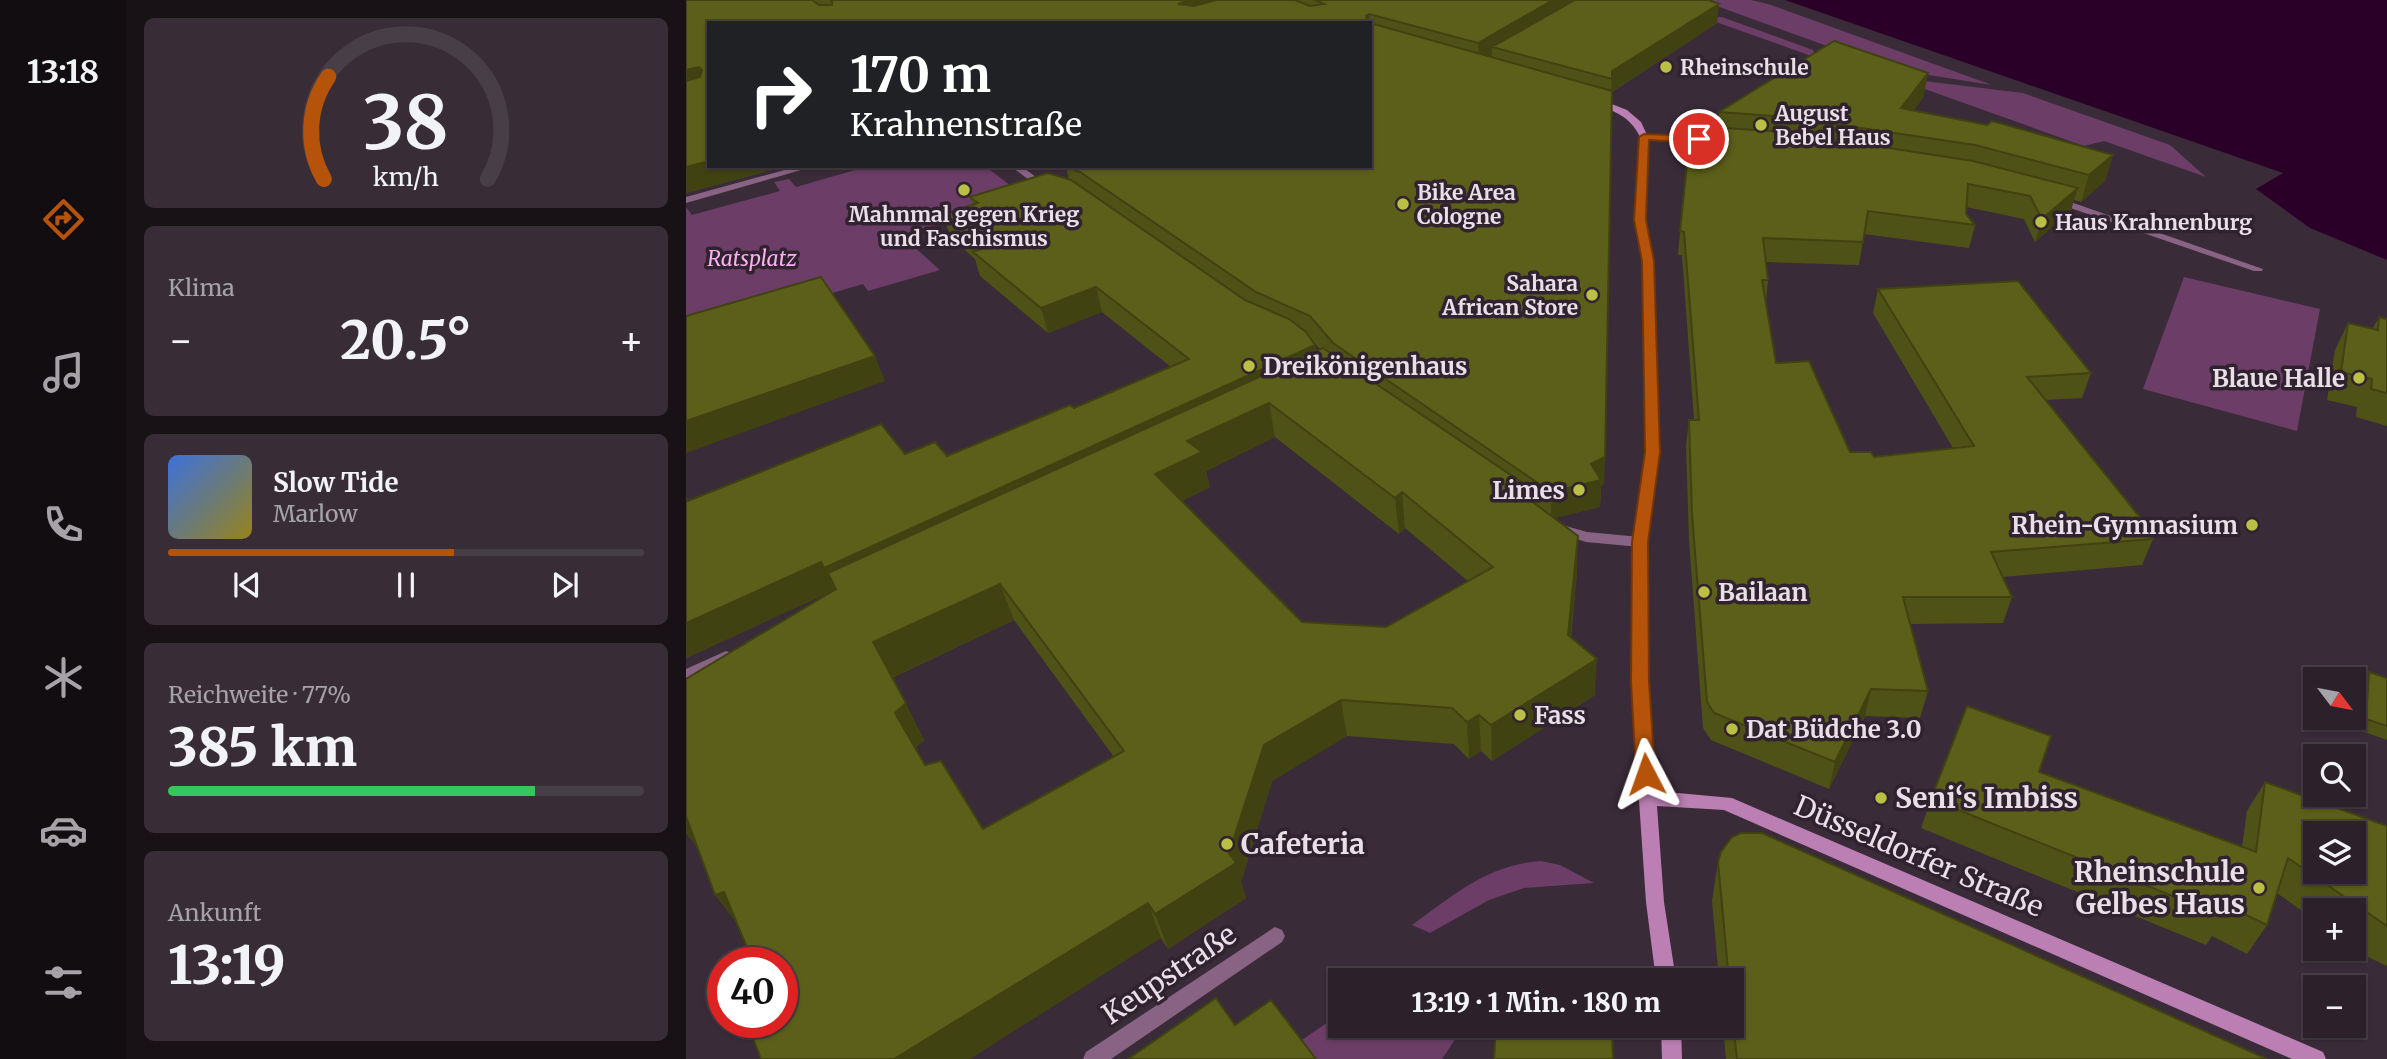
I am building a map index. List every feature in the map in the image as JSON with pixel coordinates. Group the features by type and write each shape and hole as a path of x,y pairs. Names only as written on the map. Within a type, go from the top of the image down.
{"street":[{"path":"1582,97 1624,112 1638,124 1644,137 1640,220 1648,261 1652,452 1640,542 1640,687 1655,902 1664,968"},
{"path":"1644,137 1723,142"},
{"path":"686,200 804,168"},
{"path":"1017,168 1042,186 1055,191"},
{"path":"2041,196 2258,269"},
{"path":"1546,525 1586,537 1640,542"},
{"path":"686,676 736,652"},
{"name":"Düsseldorfer Straße","path":"1648,798 1726,803 2316,1059"},
{"name":"Keupstraße","path":"1093,1059 1275,936"},
{"path":"1671,1038 1672,1059"}],"green space":[{"path":"1700,0 1751,0 1768,4 1992,85 1890,69"},
{"path":"1702,17 1722,17 1813,50 1817,58"},
{"path":"1891,77 2023,93 2170,145 2206,177 2104,141 2084,146"},
{"name":"Ratsplatz","path":"862,168 988,168 1019,192 1001,203 902,236 940,270 868,291 863,284 686,336 686,207 692,215 780,191 774,182 789,179 796,187"},
{"path":"2184,277 2320,309 2297,431 2143,389"},
{"path":"1541,861 1560,865 1594,883 1524,888 1489,900 1430,933 1412,925 1457,892 1488,875 1522,863"},
{"path":"1482,966 1559,968 1479,968"},
{"path":"1328,1022 1328,1038 1456,1038 1442,1059 1307,1059 1296,1044"}],"shaded area":[{"path":"1785,0 2387,0 2387,260 2310,228 2256,189 2283,173"}],"building":[{"path":"686,0 812,0 819,5 832,5 830,0 1189,0 1178,4 1194,6 1216,0 1295,0 1310,6 1324,4 1315,0 1553,0 1478,43 1369,14 1366,16 1367,21 707,21 707,162 686,167 686,81 700,77 702,70 699,67 686,70"},
{"path":"1575,0 1709,0 1719,4 1612,71 1612,79 1492,47"},
{"path":"1372,24 1612,91 1605,457 1591,464 1601,480 1551,492 1333,343 1310,316 1256,292 1080,172 1069,168 1372,168"},
{"path":"1834,41 1928,73 1901,108 1987,125 1992,121 2113,155 2089,175 1975,145 1787,117 1719,112"},
{"path":"1691,126 1786,132 1973,161 2078,188 2042,219 2030,196 1968,184 1966,214 1975,225 1868,211 1863,242 1763,238 1768,280 1762,280 1776,363 1809,361 1850,452 1871,452 1874,457 1974,446 1878,289 2018,281 2091,373 2027,377 2147,526 2144,526 2153,539 1991,552 2012,597 1903,597 1928,691 1871,689 1835,762 1714,713 1707,702 1692,514 1689,420 1699,420 1684,232 1680,231"},
{"path":"1048,173 1071,180 1245,300 1289,319 1306,332 1315,345 824,568 821,562 686,623 686,498 688,501 881,424 905,454 935,442 947,456 1070,405 1074,408 1189,359 1096,287 1041,308 973,252 984,248 943,215 978,203 970,197"},
{"path":"821,277 875,356 686,421 686,316"},
{"path":"2379,317 2387,319 2387,393 2371,389 2372,379 2341,372 2348,323 2378,330"},
{"path":"1323,348 1530,488 1518,491 1578,536 1568,635 1597,659 1491,725 1479,715 1467,722 1452,708 1341,700 1264,745 1229,853 1236,863 1155,914 1148,903 894,1059 761,1059 753,1038 798,1038 798,947 747,947 724,892 715,895 686,816 686,679 836,589 828,573","holes":["1269,403 1395,498 1402,492 1493,567 1386,627 1302,622 1155,474 1202,452 1187,441","1000,584 1124,751 983,829 941,761 925,765 895,713 906,703 873,642"]},
{"path":"2369,672 2387,678 2387,726 2366,719"},
{"path":"1967,706 2051,736 2039,772 2256,852 2265,782 2303,796 2303,807 2334,807 2387,826 2387,926 2366,912 2366,898 2346,898 2326,884 2366,884 2366,821 2303,821 2303,868 2288,858 2267,925 2227,906 2225,917 1931,799"},
{"path":"1741,833 1762,833 2267,1059 1737,1059 1735,1038 1744,1038 1744,968 1728,968 1718,862 1721,852 1732,837"},
{"path":"1216,998 1235,1025 1271,1000 1316,1059 1128,1059"},
{"path":"1495,1038 1612,1038 1613,1059 1494,1059"}],"place":[{"name":"Rheinschule","path":"1666,67"},
{"name":"August Bebel Haus","path":"1761,125"},
{"name":"Mahnmal gegen Krieg und Faschismus","path":"964,190"},
{"name":"Bike Area Cologne","path":"1403,204"},
{"name":"Haus Krahnenburg","path":"2041,222"},
{"name":"Sahara African Store","path":"1592,295"},
{"name":"Dreikönigenhaus","path":"1249,366"},
{"name":"Blaue Halle","path":"2359,378"},
{"name":"Limes","path":"1579,490"},
{"name":"Rhein-Gymnasium","path":"2252,525"},
{"name":"Bailaan","path":"1704,592"},
{"name":"Fass","path":"1520,715"},
{"name":"Dat Büdche 3.0","path":"1732,729"},
{"name":"Seni‘s Imbiss","path":"1881,798"},
{"name":"Cafeteria","path":"1227,844"},
{"name":"Rheinschule Gelbes Haus","path":"2259,888"}],"route":[{"path":"1646,774 1640,699 1640,542 1650,484 1652,452 1648,261 1640,220 1644,137 1699,139"}]}
